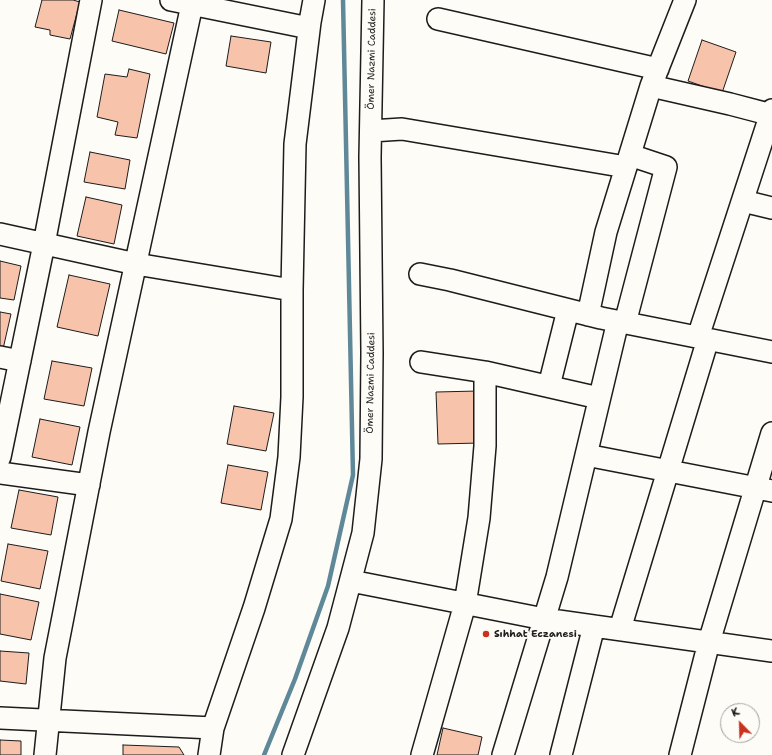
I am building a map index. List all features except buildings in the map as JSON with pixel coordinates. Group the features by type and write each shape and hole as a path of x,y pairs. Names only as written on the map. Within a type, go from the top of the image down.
{"street":[{"path":"0,457 44,244 91,0"},
{"path":"171,0 192,2 309,28"},
{"path":"209,755 213,728 254,608 281,519 289,457 292,397 292,290 295,144 309,28 314,0"},
{"name":"Ömer Nazmi Caddesi","path":"293,755 338,628 363,533 370,459 372,353 370,165 373,0"},
{"path":"549,386 578,312 606,232 655,77 685,0"},
{"path":"45,755 56,658 99,432 192,2"},
{"path":"438,19 655,77 730,104 772,113 743,201 703,338 668,471 620,630"},
{"path":"371,131 402,129 666,167 599,398 557,577 503,755"},
{"path":"743,201 772,208"},
{"path":"0,234 136,264 292,290"},
{"path":"420,274 621,322 771,350"},
{"path":"0,357 20,361"},
{"path":"421,362 485,372 599,398"},
{"path":"422,755 465,604 481,504 486,446 485,372"},
{"path":"680,755 709,642 764,490 772,433"},
{"path":"586,455 764,490"},
{"path":"0,473 89,485"},
{"path":"351,581 544,619 772,651"},
{"path":"561,755 594,626"},
{"path":"0,718 213,728"}],"waterway":[{"path":"264,755 295,679 328,586 353,475 343,0"}],"place":[{"name":"Sıhhat Eczanesi","path":"486,634"}]}
